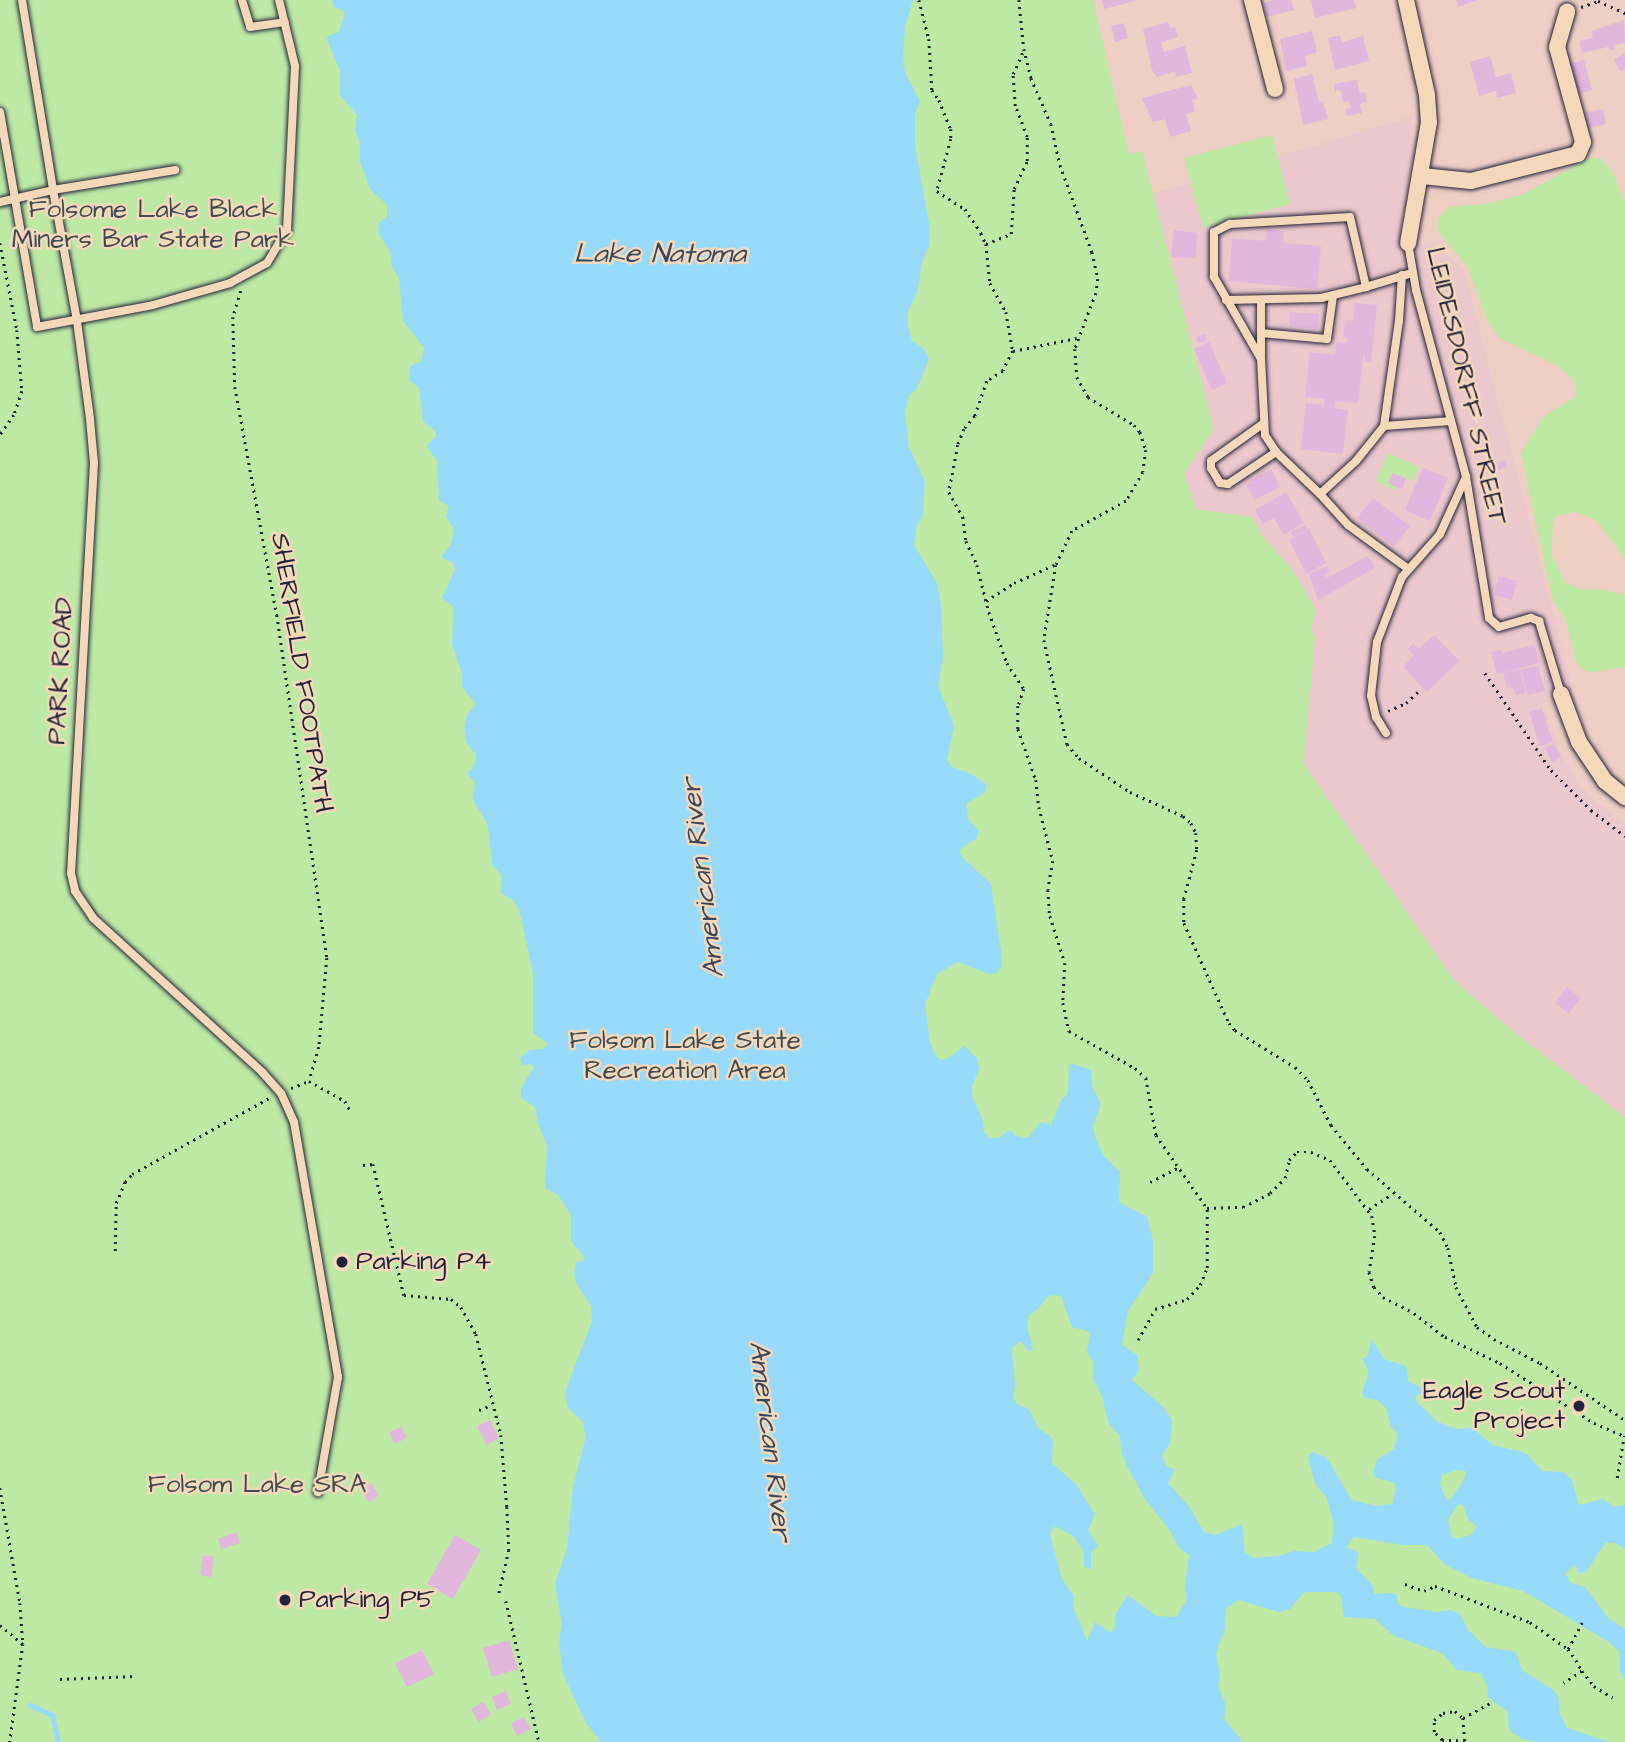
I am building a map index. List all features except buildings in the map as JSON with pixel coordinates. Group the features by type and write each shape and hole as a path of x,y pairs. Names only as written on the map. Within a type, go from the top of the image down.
{"street":[{"path":"1252,0 1275,89"},
{"name":"LEIDESDORFF STREET","path":"1406,0 1429,109 1422,177 1408,243"},
{"path":"1422,177 1471,181 1572,159 1581,150 1583,142 1557,47 1564,6"},
{"name":"LEIDESDORFF STREET","path":"1561,694 1579,742 1605,781 1623,796"}],"lane":[{"name":"PARK ROAD","path":"22,0 77,321 94,463 71,873 75,891 93,918 281,1093 294,1122 338,1377 318,1492"},
{"path":"242,0 250,27 285,22"},
{"path":"0,112 37,327 153,305 229,283 267,263 287,230 295,66 279,0"},
{"path":"0,202 53,190 175,170"},
{"path":"1261,359 1212,273 1213,236 1218,229 1230,224 1350,217 1366,287"},
{"name":"LEIDESDORFF STREET","path":"1408,243 1412,273 1466,477 1489,618 1499,627 1531,618 1539,621 1561,694"},
{"path":"1226,300 1333,296 1412,273"},
{"path":"1320,495 1356,461 1384,426 1400,314 1402,275"},
{"path":"1261,333 1327,339 1333,296"},
{"path":"1261,300 1265,435 1276,452 1348,525 1407,568"},
{"path":"1384,426 1451,421"},
{"path":"1264,423 1211,461 1211,468 1220,483 1228,484 1276,452"},
{"path":"1386,733 1376,717 1371,695 1372,666 1387,612 1407,568 1440,534 1466,477"}],"path":[{"path":"919,0 929,39 932,90 939,100 951,139 937,191 965,209 986,244 990,283 1006,312 1013,351 1003,371 987,381 975,416 964,429 958,444 949,492 963,517 964,535 977,565 1007,663 1024,689 1018,706 1018,729 1036,780 1039,807 1053,860 1048,890 1050,916 1065,963 1065,1022 1069,1031 1079,1038 1135,1068 1146,1078 1152,1126 1207,1208 1207,1268 1200,1285 1187,1299 1155,1310 1138,1340"},
{"path":"1019,0 1024,49 1096,268 1096,293 1077,338 1075,360 1081,389 1097,405 1127,421 1140,432 1146,460 1139,482 1126,501 1072,531 1056,565 1044,640 1067,744 1079,758 1130,792 1183,816 1191,823 1196,833 1197,850 1184,899 1184,923 1229,1023 1235,1030 1295,1067 1308,1080 1341,1140 1394,1193 1430,1221 1445,1239 1456,1287 1477,1327 1540,1363 1625,1420"},
{"path":"1564,6 1598,1 1625,13"},
{"path":"986,244 1012,234 1014,189 1027,161 1027,137 1015,106 1013,74 1024,49"},
{"path":"0,243 17,330 22,391 18,406 0,435"},
{"name":"SHERFIELD FOOTPATH","path":"249,273 233,317 235,387 279,628 327,958 319,1047 309,1082"},
{"path":"1013,351 1077,338"},
{"path":"986,601 1014,583 1056,565"},
{"path":"1485,673 1551,770 1591,810 1625,836"},
{"path":"1376,717 1406,703 1418,692"},
{"path":"115,1251 116,1203 125,1182 132,1174 254,1103 309,1082 345,1101 351,1112"},
{"path":"1207,1208 1233,1209 1258,1200 1285,1178 1289,1160 1297,1152 1311,1152 1329,1160 1369,1209 1376,1227 1368,1272 1382,1297 1414,1313 1445,1337 1500,1363 1594,1423 1624,1436 1617,1478"},
{"path":"363,1164 373,1164 402,1291 412,1298 443,1297 461,1307 476,1334 501,1435 509,1549 498,1598"},
{"path":"1150,1182 1178,1168"},
{"path":"1369,1209 1394,1193"},
{"path":"479,1410 494,1404"},
{"path":"0,1488 20,1603 23,1644 10,1742"},
{"path":"1405,1584 1424,1591 1435,1586 1492,1611 1530,1622 1568,1649 1594,1686 1613,1698"},
{"path":"506,1601 539,1742"},
{"path":"1568,1649 1582,1623"},
{"path":"0,1625 23,1644"},
{"path":"1564,1683 1582,1671"},
{"path":"60,1679 138,1676"},
{"path":"1462,1718 1492,1702"},
{"path":"1455,1711 1462,1718 1465,1742 1442,1740 1434,1732 1434,1720 1443,1713 1455,1711"}],"shaded area":[{"path":"1411,117 1412,163 1399,242 1434,246 1463,268 1573,691 1548,698 1549,702 1543,704 1561,753 1576,780 1592,799 1625,823 1625,1117 1510,1029 1454,980 1303,763 1315,637 1252,517 1196,509 1184,474 1153,194 1191,182 1203,228 1290,205 1278,157"}],"green space":[{"name":"Folsom Lake State Recreation Area","path":"0,0 1093,0 1129,154 1142,151 1214,429 1184,474 1196,509 1252,517 1263,537 1293,570 1316,610 1311,629 1315,637 1304,764 1454,980 1510,1029 1625,1117 1625,1742 0,1742"},
{"path":"1272,135 1290,204 1203,228 1184,158"},
{"path":"1589,158 1600,158 1612,171 1625,201 1625,559 1596,520 1575,512 1554,517 1551,554 1566,583 1583,590 1600,589 1625,595 1625,667 1593,672 1583,670 1576,662 1565,618 1553,601 1521,453 1543,417 1575,397 1576,387 1572,378 1558,366 1499,338 1487,320 1468,267 1438,232 1437,219 1449,207 1485,204 1522,195"},
{"path":"1388,453 1419,467 1413,481 1393,473 1389,483 1397,487 1393,490 1376,481"}],"water":[{"name":"Lake Natoma","path":"332,0 913,0 905,27 903,55 905,72 920,101 915,114 915,145 930,229 929,246 922,263 917,293 908,311 912,341 924,349 929,359 917,388 908,397 905,414 909,447 925,482 923,514 917,526 914,545 937,583 941,605 943,658 938,686 954,725 947,760 952,767 971,774 987,785 984,793 966,804 968,819 979,831 977,838 959,850 962,857 991,884 1002,958 1002,966 997,973 989,974 958,962 937,974 925,1004 930,1043 937,1058 941,1060 947,1059 964,1046 977,1058 979,1069 972,1086 973,1098 982,1118 984,1133 990,1138 999,1138 1010,1130 1016,1136 1028,1138 1041,1122 1051,1125 1061,1100 1068,1093 1069,1065 1091,1070 1093,1089 1101,1104 1093,1126 1095,1136 1103,1155 1120,1172 1119,1202 1147,1217 1153,1240 1153,1273 1128,1311 1122,1345 1137,1355 1139,1370 1132,1380 1164,1408 1172,1420 1170,1443 1162,1456 1166,1466 1175,1470 1168,1483 1190,1508 1204,1532 1215,1535 1242,1524 1245,1552 1253,1558 1279,1556 1294,1551 1314,1552 1332,1543 1334,1524 1326,1496 1315,1484 1308,1457 1312,1452 1326,1457 1352,1500 1376,1506 1392,1504 1396,1488 1394,1482 1375,1478 1373,1472 1377,1460 1394,1449 1398,1433 1391,1427 1386,1408 1377,1400 1365,1398 1362,1393 1369,1372 1362,1358 1367,1357 1372,1339 1384,1359 1406,1366 1408,1381 1424,1389 1424,1394 1417,1394 1415,1400 1438,1422 1456,1429 1472,1428 1493,1445 1526,1453 1542,1471 1563,1472 1572,1480 1579,1505 1603,1499 1615,1507 1625,1505 1625,1549 1615,1543 1605,1543 1586,1572 1578,1573 1575,1564 1565,1573 1570,1582 1586,1588 1608,1618 1625,1629 1625,1680 1620,1672 1619,1651 1609,1642 1523,1591 1472,1578 1444,1564 1427,1545 1403,1545 1354,1537 1346,1547 1359,1553 1356,1568 1374,1587 1374,1594 1393,1593 1397,1595 1397,1603 1404,1607 1438,1612 1451,1610 1460,1614 1468,1630 1486,1647 1516,1652 1522,1670 1552,1689 1558,1696 1560,1714 1567,1728 1609,1742 1537,1742 1522,1739 1509,1730 1508,1712 1488,1697 1487,1685 1480,1673 1457,1670 1442,1653 1394,1636 1375,1619 1344,1617 1341,1597 1336,1592 1304,1592 1290,1609 1279,1612 1238,1600 1226,1609 1225,1629 1216,1653 1220,1674 1218,1686 1226,1705 1224,1719 1243,1742 601,1742 586,1723 563,1674 559,1642 562,1625 555,1584 567,1548 573,1487 586,1437 583,1422 568,1408 565,1392 592,1321 591,1306 576,1283 574,1274 576,1262 583,1261 584,1257 571,1241 571,1215 558,1195 545,1188 547,1145 538,1124 535,1107 521,1098 521,1088 534,1067 531,1064 522,1065 520,1058 530,1050 543,1049 548,1044 533,1033 533,973 519,909 513,900 501,893 502,875 492,865 488,825 473,800 475,782 467,774 474,766 476,755 466,742 464,728 467,715 476,704 462,687 462,674 452,644 454,607 442,598 455,570 453,563 441,557 451,544 454,529 446,517 449,506 439,501 437,460 426,446 436,437 436,432 423,421 419,388 409,380 410,366 421,362 424,348 403,321 399,278 392,267 390,251 378,233 379,222 387,218 387,205 370,189 360,162 360,144 355,130 357,115 339,94 340,71 327,39 339,32 345,12 334,7","holes":["1048,1296 1061,1296 1072,1327 1090,1332 1087,1352 1094,1363 1093,1379 1102,1396 1109,1424 1120,1436 1121,1451 1127,1466 1145,1499 1171,1532 1178,1547 1189,1555 1185,1587 1187,1600 1176,1617 1156,1616 1128,1595 1116,1613 1114,1630 1110,1632 1095,1622 1087,1641 1074,1609 1073,1595 1062,1579 1050,1534 1055,1526 1072,1535 1083,1550 1084,1567 1091,1569 1091,1552 1098,1546 1088,1530 1095,1514 1076,1484 1052,1463 1053,1440 1038,1428 1029,1409 1017,1404 1013,1397 1015,1386 1012,1348 1021,1341 1029,1351 1033,1350 1027,1325 1029,1315 1038,1309","1457,1470 1466,1471 1466,1476 1451,1499 1446,1500 1440,1484 1442,1475","1458,1504 1464,1506 1467,1518 1477,1527 1471,1535 1458,1539 1451,1536 1448,1520"]}],"waterway":[{"path":"30,1705 52,1715 58,1742"}],"place":[{"name":"Parking P4","path":"342,1262"},
{"name":"Eagle Scout Project","path":"1579,1406"},
{"name":"Parking P5","path":"285,1600"}],"park label":[{"name":"Folsome Lake Black Miners Bar State Park","path":"153,225"},
{"name":"Folsom Lake SRA","path":"257,1485"}],"water label":[{"name":"American River","path":"703,878"},
{"name":"American River","path":"770,1441"}]}
